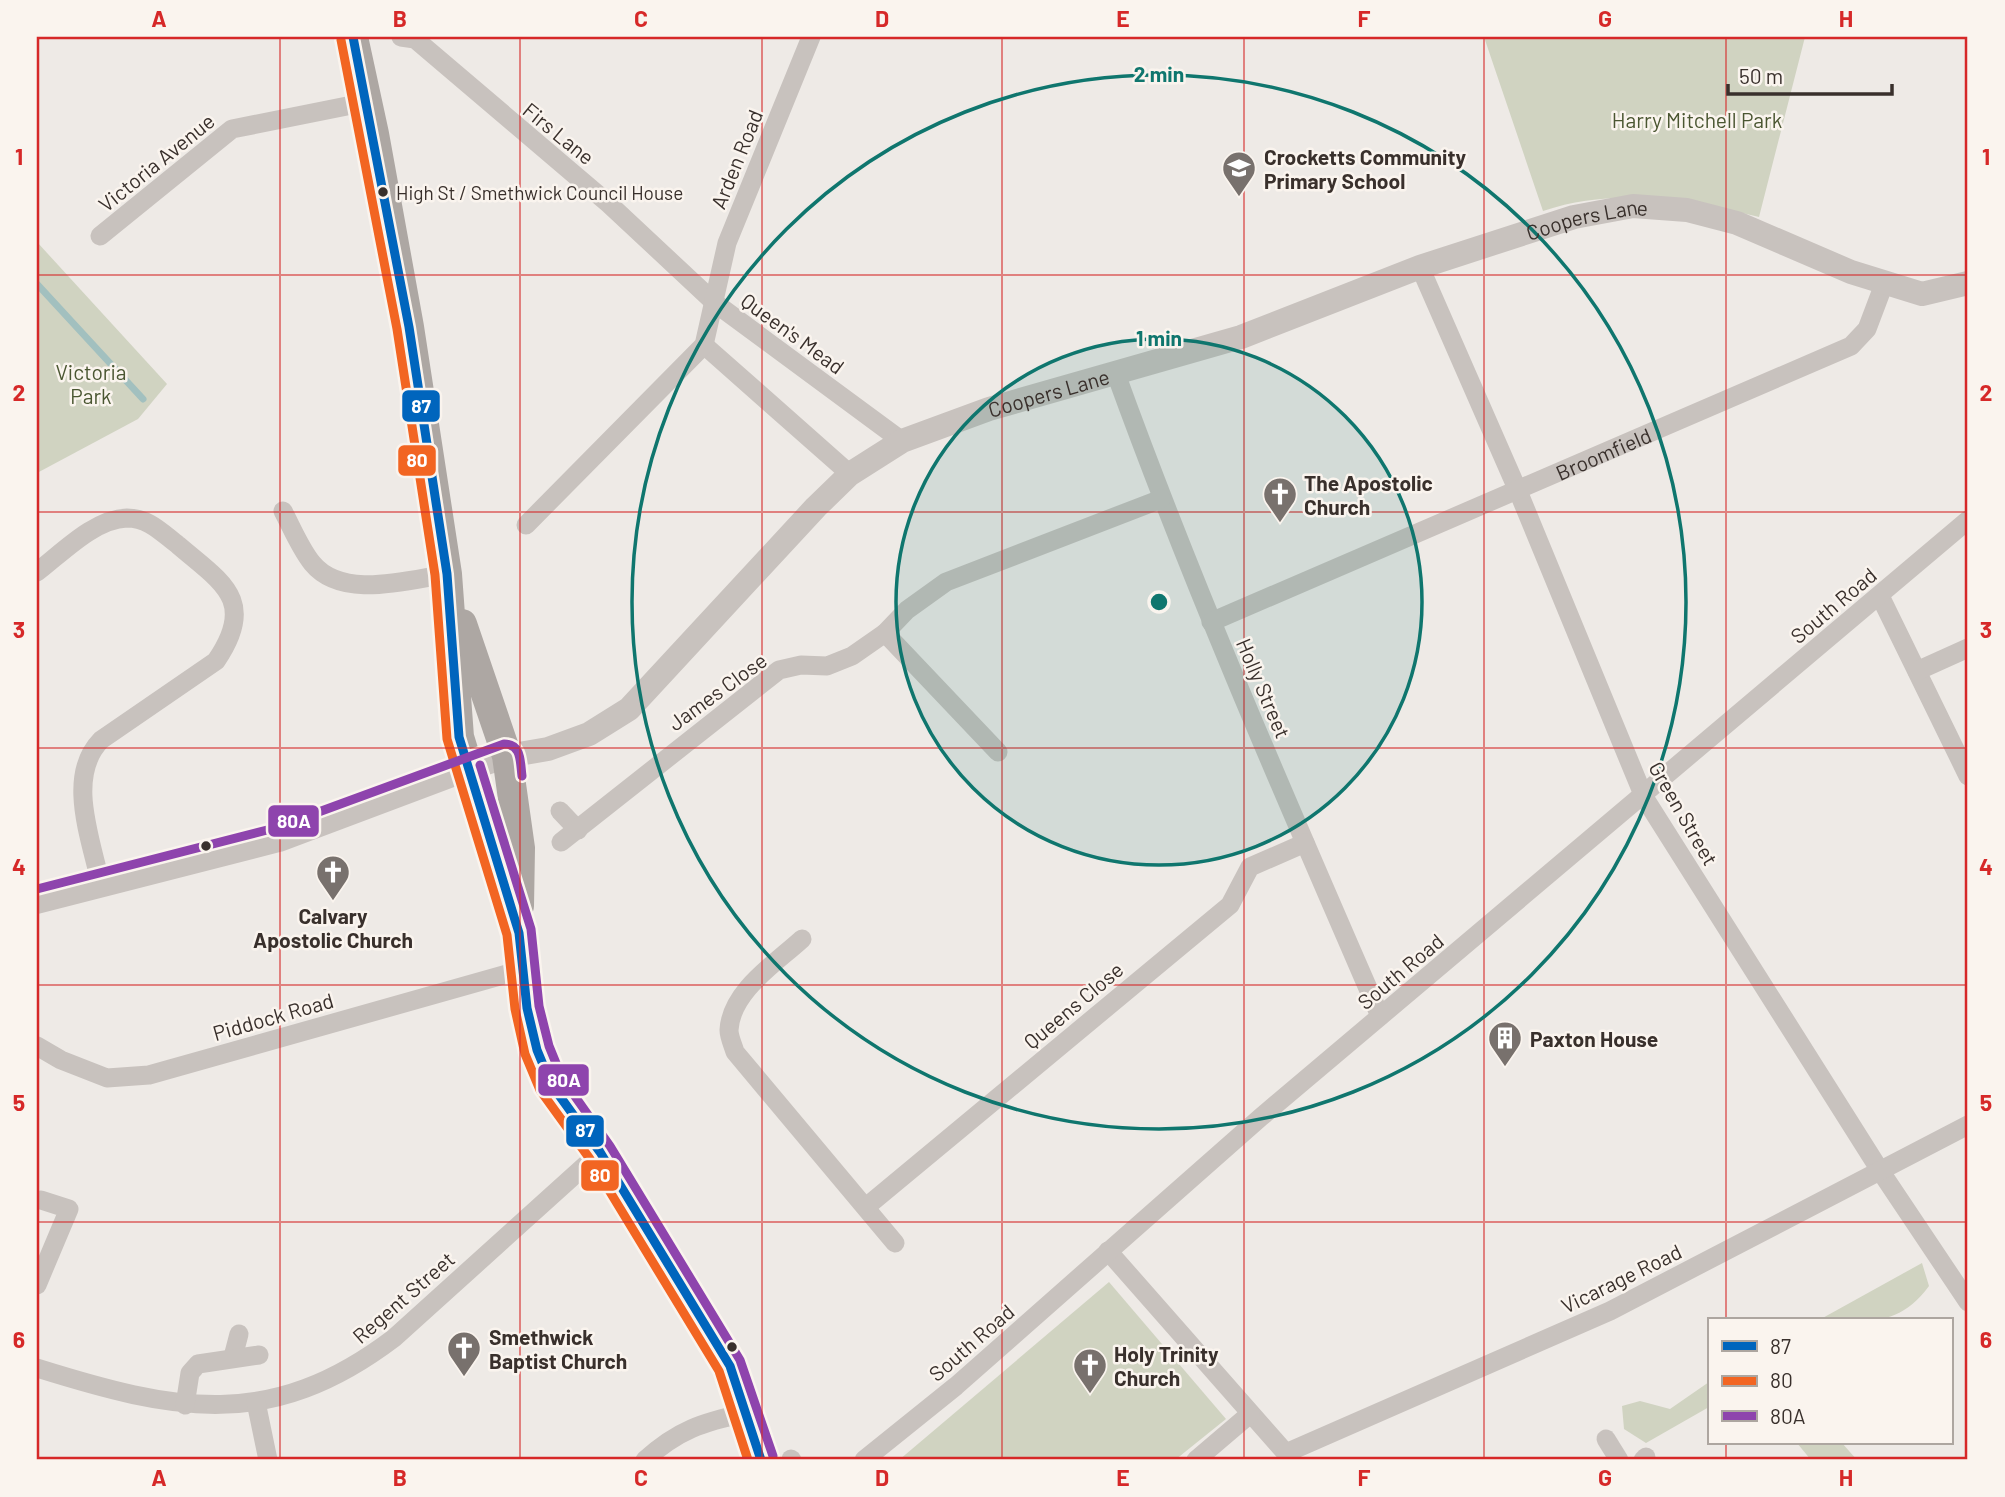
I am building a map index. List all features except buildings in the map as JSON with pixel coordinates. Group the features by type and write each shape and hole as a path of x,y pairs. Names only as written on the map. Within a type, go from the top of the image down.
{"main road":[{"path":"359,38 367,102 406,314 447,574 459,737 519,933 525,969 559,1061 600,1152 730,1366 751,1443"},
{"path":"447,574 484,696 507,757 520,848 519,933"}],"street":[{"name":"Firs Lane","path":"401,37 415,39 500,114 545,148 715,303"},
{"name":"Arden Road","path":"715,303 727,243 811,37"},
{"name":"Victoria Avenue","path":"100,236 232,129 367,102"},
{"name":"Coopers Lane","path":"37,902 279,840 468,769 507,757 548,749 589,734 629,709 850,474 902,441 989,409 1241,337 1420,267 1574,217 1633,205 1687,210 1737,223 1884,284"},
{"name":"Green Street","path":"1420,267 1518,491 1644,797 1881,1172 1968,1303"},
{"path":"1884,284 1922,294 1968,283"},
{"name":"Broomfield","path":"1211,622 1851,346 1867,329 1884,284"},
{"name":"Queen's Mead","path":"704,345 715,303 902,441"},
{"path":"526,525 704,345 850,474"},
{"name":"Holly Street","path":"1116,374 1161,499 1211,622 1380,1016"},
{"name":"James Close","path":"561,842 779,670 801,665 827,666 852,656 885,633 907,610 946,582 1161,499"},
{"path":"283,511 313,565 337,580 370,585 447,574"},
{"path":"37,572 81,538 110,521 130,518 156,526 223,581 231,597 234,617 229,643 216,661 101,740 90,751 81,786 101,886"},
{"name":"South Road","path":"864,1460 956,1386 1380,1016 1644,797 1968,520"},
{"path":"1880,596 1968,776"},
{"path":"885,633 998,752"},
{"path":"1917,671 1968,648"},
{"path":"560,811 578,830"},
{"name":"Queens Close","path":"866,1207 1230,905 1250,867 1305,843"},
{"path":"801,939 748,990 735,1008 729,1031 735,1052 895,1243"},
{"name":"Piddock Road","path":"37,1046 61,1060 107,1078 149,1076 525,969"},
{"name":"Vicarage Road","path":"1289,1457 1610,1311 1968,1125"},
{"name":"Regent Street","path":"37,1368 115,1392 185,1405 228,1406 256,1402 325,1382 371,1356 600,1152"},
{"path":"37,1285 69,1209 41,1200"},
{"path":"1108,1251 1289,1457"},
{"path":"233,1357 239,1334"},
{"path":"185,1405 190,1373 198,1364 259,1355"},
{"path":"256,1402 268,1460"},
{"path":"1196,1460 1250,1414"},
{"path":"645,1460 679,1432 707,1421 751,1443"},
{"path":"1606,1439 1619,1460"}],"green space":[{"name":"Harry Mitchell Park","path":"1484,37 1805,37 1759,217 1678,201 1624,198 1597,199 1543,211"},
{"name":"Victoria Park","path":"37,242 167,384 138,419 37,473"},
{"path":"1922,1263 1929,1286 1917,1300 1893,1316 1823,1318"},
{"path":"1109,1282 1226,1419 1175,1460 899,1460"},
{"path":"1708,1383 1708,1408 1646,1443 1624,1429 1622,1406 1640,1401 1670,1409"},
{"path":"1798,1444 1843,1444 1857,1460 1811,1460"}],"waterway":[{"path":"37,284 143,399"}],"transit line":[{"name":"87","path":"353,37 409,327 447,574 459,737 519,933 527,1008 537,1050 551,1084 600,1152 730,1366 761,1460"},
{"name":"80","path":"341,40 397,329 435,575 447,739 507,935 515,1009 525,1054 540,1090 590,1159 719,1371 748,1460"},
{"name":"80A","path":"37,889 275,828 504,744 517,750 522,776"},
{"name":"80A","path":"480,765 531,929 539,1006 549,1046 562,1078 610,1146 740,1360 773,1456"}],"place":[{"name":"High St / Smethwick Council House","path":"383,192"},
{"name":"Crocketts Community Primary School","path":"1239,198"},
{"name":"The Apostolic Church","path":"1280,524"},
{"name":"Calvary Apostolic Church","path":"333,902"},
{"name":"Paxton House","path":"1505,1068"},
{"name":"Smethwick Baptist Church","path":"464,1378"},
{"name":"Holy Trinity Church","path":"1090,1395"}]}
